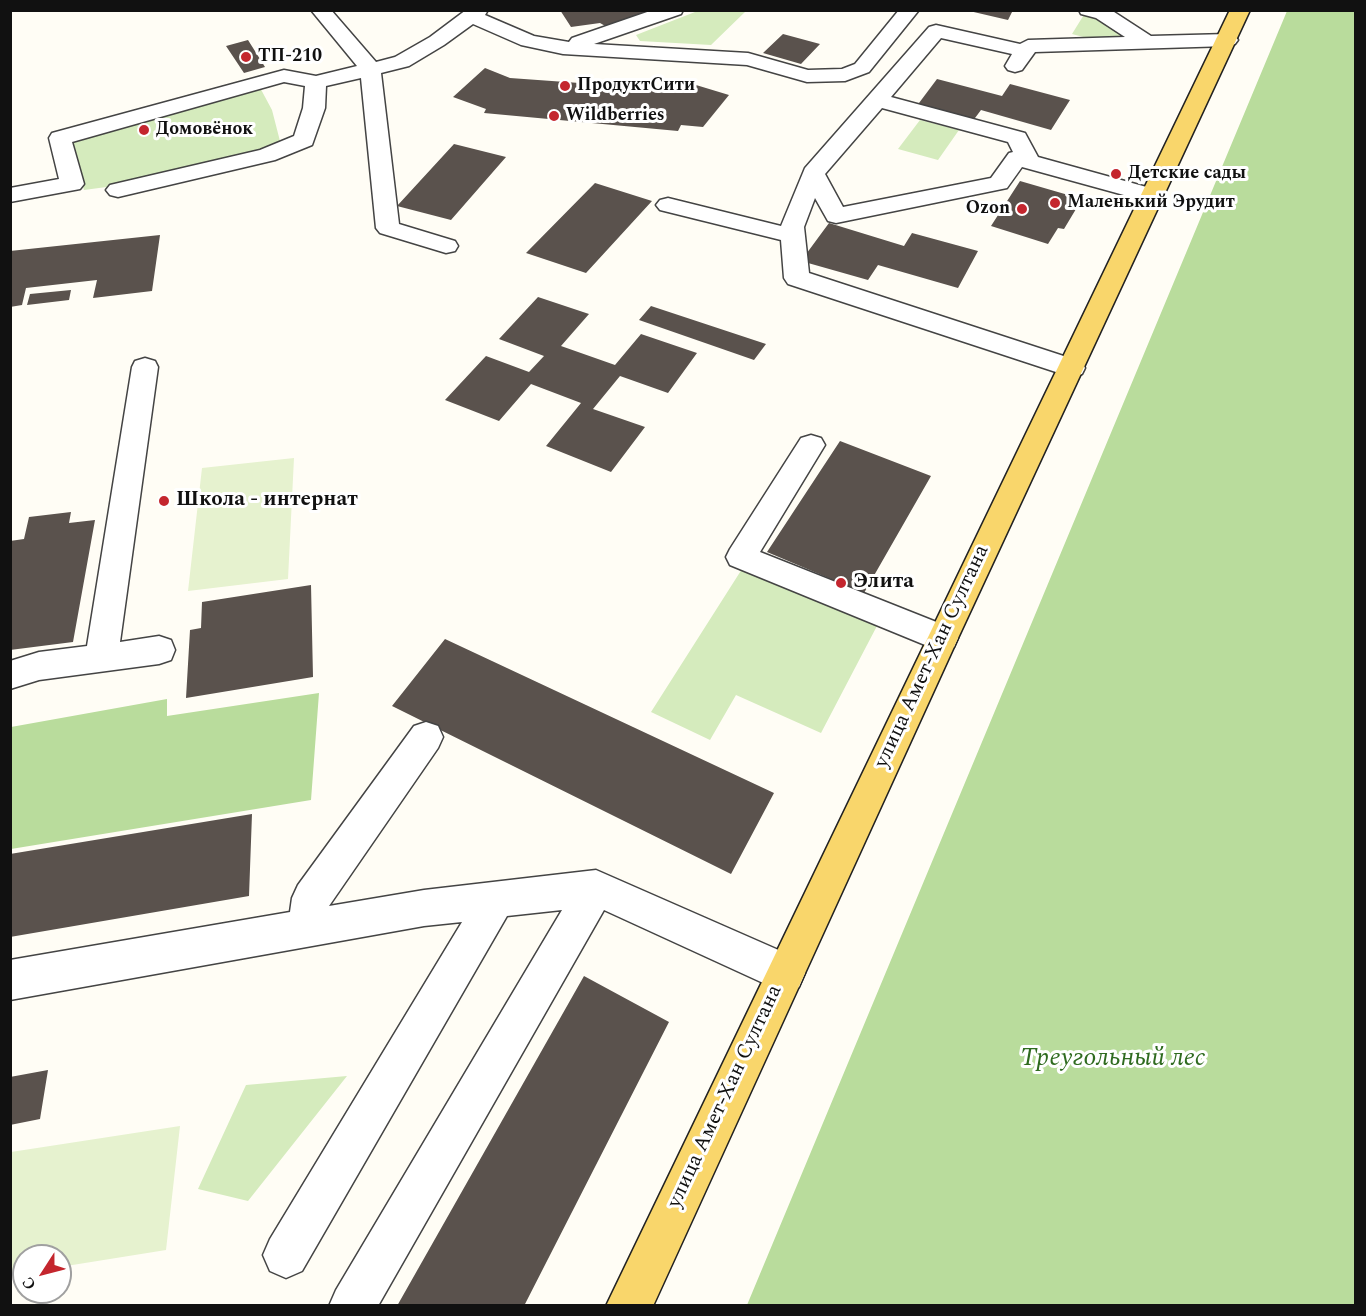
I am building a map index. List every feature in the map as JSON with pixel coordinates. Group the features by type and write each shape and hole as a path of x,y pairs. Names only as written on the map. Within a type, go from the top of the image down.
{"main road":[{"name":"улица Амет-Хан Султана","path":"628,1305 1234,25"}],"street":[{"path":"320,10 370,68 388,228 446,246"},
{"path":"563,48 674,10"},
{"path":"10,195 72,184 60,138 284,76 316,82 402,62 437,41 475,13 528,41 563,48 748,59 807,76 845,75 862,68 910,10"},
{"path":"1088,10 1103,14 1146,42"},
{"path":"505,29 522,17"},
{"path":"1072,368 797,278 792,227 813,173 936,31 1020,58 1028,46 1146,42 1234,25"},
{"path":"118,190 267,155 304,140 314,108 316,82"},
{"path":"878,100 1017,138 1029,161"},
{"path":"813,173 836,216 999,183 1017,158 1153,196"},
{"path":"668,205 793,236"},
{"path":"101,659 145,367"},
{"path":"812,445 741,557 942,638"},
{"path":"10,675 39,666 159,650"},
{"path":"308,927 311,898 426,737"},
{"path":"10,980 424,908 596,888 785,973"},
{"path":"352,1305 596,888"},
{"path":"286,1255 496,900"}],"green space":[{"path":"693,11 746,11 711,45 640,41 636,35 695,12"},
{"name":"Треугольный лес","path":"1287,11 1355,11 1355,1305 747,1305"},
{"path":"1085,13 1100,16 1138,41 1102,42 1072,34"},
{"path":"257,82 272,110 281,145 114,186 84,190 70,141"},
{"path":"920,120 959,130 938,160 898,149"},
{"path":"294,458 288,579 188,591 202,468"},
{"path":"742,569 878,624 821,733 736,695 710,740 651,712"},
{"path":"319,693 311,800 11,849 11,727 167,699 167,716"},
{"path":"347,1076 248,1201 198,1189 246,1085"},
{"path":"180,1126 166,1250 72,1265 72,1244 12,1244 11,1275 11,1152"}],"building":[{"path":"560,10 653,10 607,27 600,23 571,27"},
{"path":"965,10 1013,10 1008,20"},
{"path":"783,34 820,44 801,64 763,53"},
{"name":"ТП-210","path":"248,40 265,67 244,73 226,46"},
{"path":"485,68 510,78 677,90 679,84 696,85 729,95 703,127 681,125 678,131 484,113 486,109 453,97"},
{"path":"937,79 1002,96 1010,84 1070,100 1051,130 981,110 972,122 916,107"},
{"path":"454,144 506,157 451,220 397,206"},
{"path":"1020,181 1082,199 1064,229 1058,228 1048,244 991,226"},
{"path":"595,183 652,201 586,273 526,253"},
{"path":"829,223 904,246 912,233 978,251 958,288 878,265 868,280 801,261"},
{"path":"160,235 152,291 93,298 97,280 26,288 22,305 10,307 10,251"},
{"path":"71,290 69,300 27,305 30,294"},
{"path":"538,297 589,314 561,346 615,365 641,334 697,353 668,393 620,376 593,409 645,427 611,472 546,446 581,403 531,384 499,421 445,400 486,356 529,372 544,356 499,339"},
{"path":"651,306 766,344 754,360 639,320"},
{"path":"840,441 931,476 864,593 767,552"},
{"path":"71,512 69,523 95,520 73,642 10,650 10,541 24,539 29,517"},
{"path":"311,585 313,677 186,698 190,630 201,628 202,602"},
{"path":"445,639 774,793 731,874 392,706"},
{"path":"252,814 249,896 10,937 10,854"},
{"path":"584,976 669,1022 524,1306 397,1306"},
{"path":"48,1070 40,1119 10,1125 10,1077"}],"place":[{"name":"ТП-210","path":"246,57"},
{"name":"ПродуктСити","path":"565,86"},
{"name":"Wildberries","path":"554,116"},
{"name":"Домовёнок","path":"144,130"},
{"name":"Детские сады","path":"1116,174"},
{"name":"Маленький Эрудит","path":"1055,203"},
{"name":"Ozon","path":"1022,209"},
{"name":"Школа - интернат","path":"164,501"},
{"name":"Элита","path":"841,583"}]}
